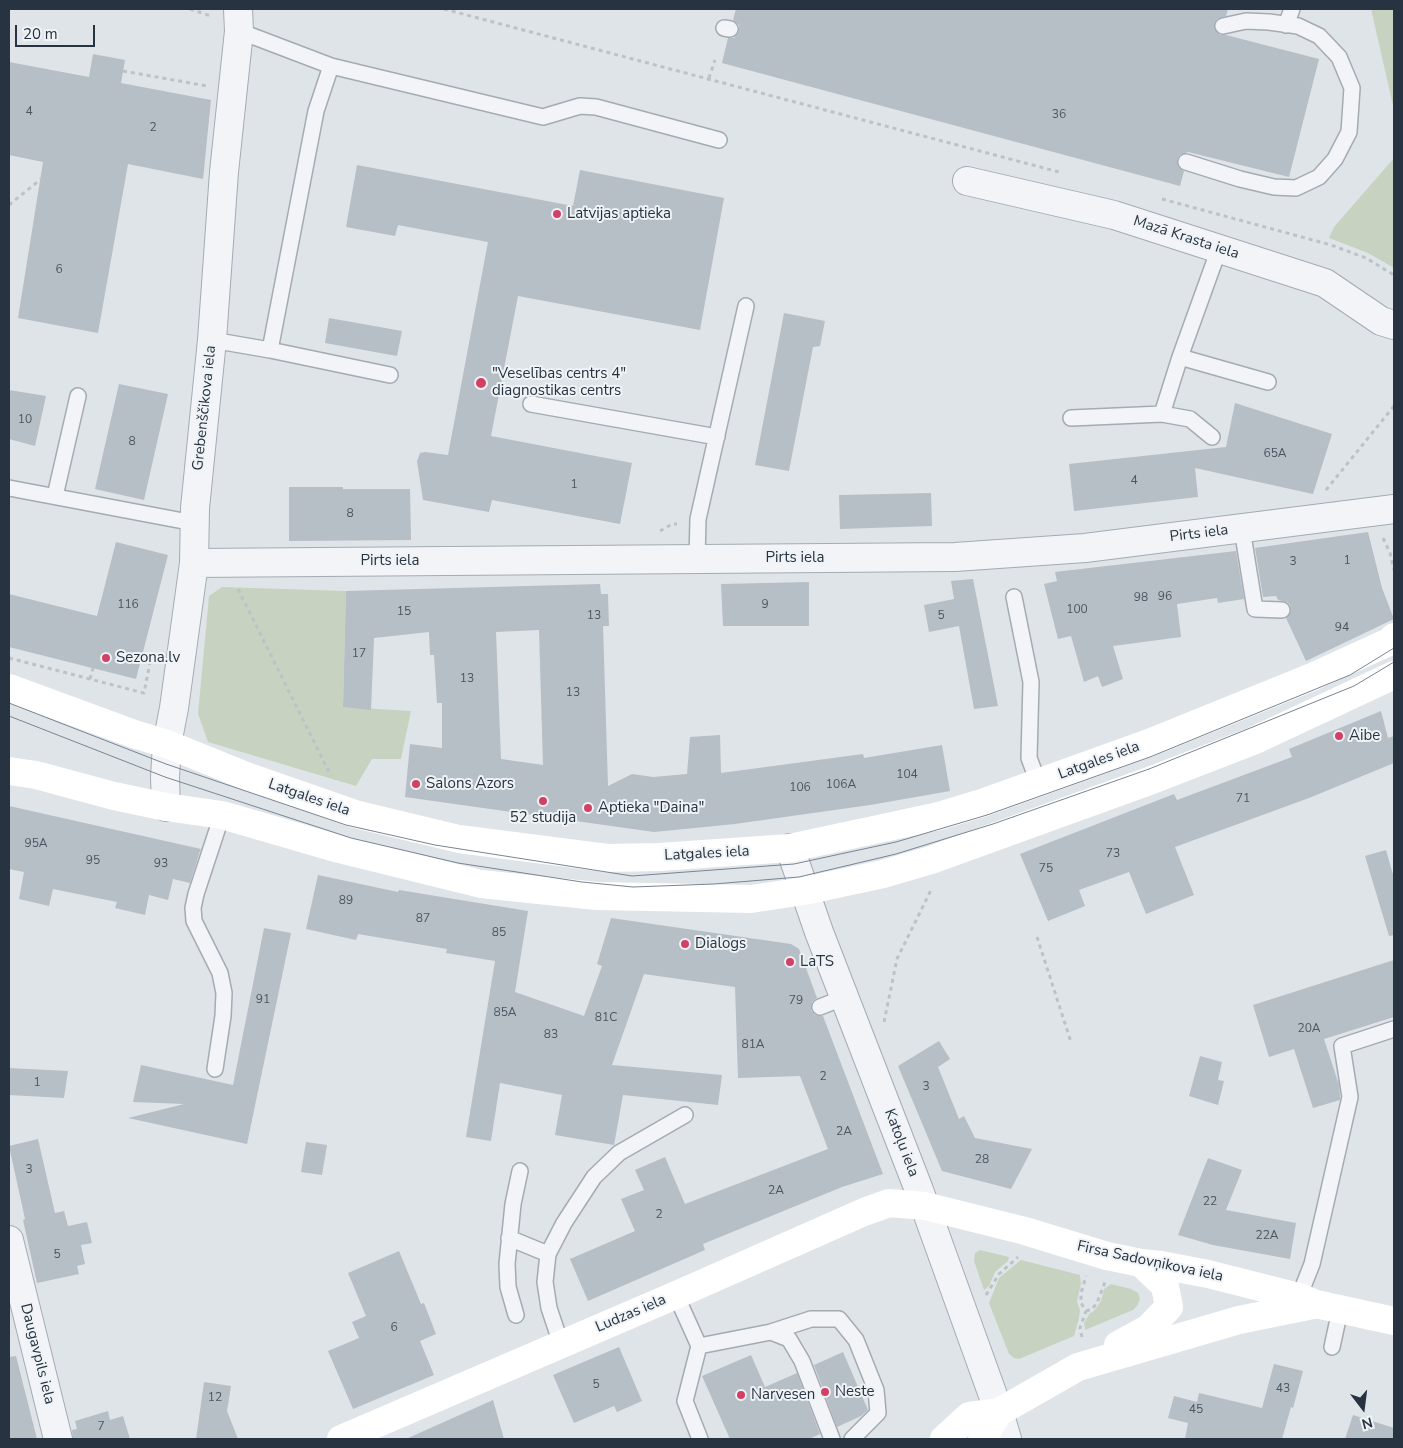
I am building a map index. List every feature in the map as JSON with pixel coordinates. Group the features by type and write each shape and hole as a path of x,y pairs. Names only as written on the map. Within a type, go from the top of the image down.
{"street":[{"name":"Grebenščikova iela","path":"166,807 167,744 174,708 194,563 194,523 212,340 239,20"},
{"name":"Mazā Krasta iela","path":"966,181 1114,215 1325,283 1381,321 1394,325"},
{"name":"Pirts iela","path":"194,563 955,557 1085,548 1382,510"},
{"name":"Latgales iela","path":"9,688 134,734 167,744 246,776 355,814 458,839 607,858 727,853 790,848 910,823 982,803 1149,743 1312,677 1390,641 1394,637"},
{"path":"9,771 36,775 114,796 166,807 222,815 339,849 481,884 597,896 752,898 804,891 882,874 931,860 1152,780 1253,741 1394,675"},
{"name":"Katoļu iela","path":"790,848 804,891 925,1206 1000,1412 1007,1439"},
{"name":"Ludzas iela","path":"341,1439 864,1212 889,1203 925,1206"},
{"name":"Firsa Sadovņikova iela","path":"925,1206 1025,1231 1107,1256 1141,1263 1161,1264 1208,1274 1318,1304 1394,1322"},
{"name":"Daugavpils iela","path":"9,1240 58,1439"},
{"path":"1078,1367 1149,1328 1169,1307 1165,1286 1141,1263"},
{"name":"Firsa Sadovņikova iela","path":"1000,1412 1078,1367 1239,1320 1318,1304"},
{"path":"944,1439 969,1416 1000,1412"},
{"path":"982,1439 1000,1412"}],"lane":[{"path":"1286,25 1292,9"},
{"path":"239,20 331,66 543,117 580,106 596,107 719,140"},
{"path":"1186,162 1248,181 1296,188 1319,177 1335,159 1349,132 1352,88 1339,57 1319,36 1298,26 1246,21 1223,26"},
{"path":"270,350 316,111 331,66"},
{"path":"1162,414 1180,357 1219,249"},
{"path":"697,559 698,519 746,306"},
{"path":"212,340 390,375"},
{"path":"1180,357 1268,382"},
{"path":"55,496 78,396"},
{"path":"531,404 718,437"},
{"path":"1071,418 1162,414 1190,419 1212,437"},
{"path":"9,488 194,523"},
{"path":"1242,529 1255,609 1282,610"},
{"path":"1014,597 1031,682 1029,758 1036,774"},
{"path":"215,1069 223,1016 224,994 220,973 194,921 193,908 222,815"},
{"path":"820,1007 845,997"},
{"path":"1332,1347 1318,1304 1312,1264 1350,1097 1342,1046 1394,1029"},
{"path":"561,1344 549,1308 545,1282 548,1254 564,1223 594,1177 619,1153 685,1115"},
{"path":"516,1315 508,1287 509,1238 513,1204 520,1171"},
{"path":"509,1238 548,1254"},
{"path":"676,1295 698,1346 685,1401 700,1439"},
{"path":"698,1346 771,1332 811,1320 839,1319 856,1340 876,1390 878,1413 852,1439"},
{"path":"771,1332 789,1339 802,1361 832,1439"}],"path":[{"path":"444,9 709,78 714,60"},
{"path":"123,71 212,86"},
{"path":"9,205 41,179"},
{"path":"1326,490 1394,406"},
{"path":"1382,510 1394,570"},
{"path":"653,536 672,524 698,526"},
{"path":"231,562 232,578 333,780"},
{"path":"9,658 144,693"},
{"path":"90,679 93,668"},
{"path":"884,1025 897,959 933,884"},
{"path":"1037,937 1072,1042"},
{"path":"983,1298 990,1290 998,1274 1021,1255"},
{"path":"1082,1337 1080,1328 1086,1311 1081,1302 1081,1293 1088,1273"},
{"path":"1086,1311 1092,1309 1097,1303 1106,1277"}],"green space":[{"path":"1371,9 1394,9 1394,110"},
{"path":"1394,158 1394,268 1368,253 1329,238 1334,227"},
{"path":"222,587 346,591 343,707 411,711 401,759 372,759 356,786 208,742 198,714 209,596"},
{"path":"980,1250 1009,1257 1008,1261 995,1272 989,1286 984,1290 974,1261 975,1253"},
{"path":"1021,1260 1080,1275 1081,1284 1077,1301 1080,1310 1079,1318 1074,1336 1019,1359 1009,1354 989,1303 999,1278"},
{"path":"1111,1284 1131,1289 1138,1293 1140,1299 1137,1306 1133,1310 1085,1330 1084,1323 1101,1301 1104,1289"}],"building":[{"path":"736,9 1228,9 1226,16 1217,19 1214,24 1214,28 1220,35 1319,59 1289,177 1188,152 1180,155 1177,160 1179,168 1184,171 1180,186 722,63 728,38 734,38 739,31 739,25 733,20"},
{"path":"93,54 125,60 121,83 211,100 203,179 128,164 98,333 18,318 43,162 9,155 9,62 89,77"},
{"name":"\"Veselības centrs 4\" diagnostikas centrs","path":"357,165 573,206 580,170 724,198 700,330 518,296 491,436 632,463 620,524 492,500 489,512 423,500 417,461 420,453 425,452 448,455 488,242 398,225 395,236 346,227"},
{"path":"784,313 825,321 820,346 813,347 789,471 755,465"},
{"path":"329,318 402,331 397,356 325,343"},
{"path":"119,384 168,394 144,500 95,489"},
{"path":"9,390 46,396 35,446 9,439"},
{"path":"1235,403 1332,434 1313,494 1195,468 1198,497 1074,511 1069,464 1226,447"},
{"path":"289,487 410,489 411,540 289,541"},
{"path":"931,493 932,526 840,529 839,495"},
{"path":"1368,532 1382,588 1394,619 1306,661 1286,618 1291,611 1290,605 1287,602 1278,600 1276,596 1263,597 1255,548"},
{"path":"116,542 168,555 136,679 9,647 9,594 97,616"},
{"path":"1236,551 1244,599 1218,603 1217,598 1177,604 1181,637 1113,646 1123,679 1102,687 1098,676 1084,682 1071,636 1058,639 1044,584 1057,581 1055,572"},
{"path":"973,579 998,706 974,709 959,626 929,632 924,605 954,599 951,581"},
{"path":"809,582 809,626 723,626 721,584"},
{"path":"600,584 601,594 608,594 609,626 603,626 608,786 632,774 653,777 687,774 690,737 720,735 721,773 863,754 864,758 942,745 950,791 870,805 735,824 654,832 405,797 410,744 442,748 442,703 437,703 434,655 430,655 429,632 374,638 371,710 343,707 346,591","holes":["539,630 543,765 501,759 496,632"]},
{"path":"1381,711 1388,738 1394,736 1394,763 1309,798 1175,847 1194,895 1146,914 1129,872 1079,890 1085,906 1048,921 1020,854 1174,794 1177,800 1292,757 1289,749"},
{"path":"9,806 201,849 190,883 173,879 168,900 149,895 145,915 115,908 117,902 53,889 49,906 19,899 24,872 9,869"},
{"path":"1386,850 1394,878 1394,935 1389,936 1365,856"},
{"path":"318,875 398,892 399,890 528,911 515,992 584,1016 602,966 597,964 611,918 791,944 799,949 817,998 812,1002 811,1010 815,1015 823,1016 883,1174 842,1187 703,1244 705,1250 588,1301 570,1259 635,1231 621,1199 644,1190 635,1170 665,1157 685,1204 828,1149 800,1076 738,1078 735,987 644,974 612,1065 722,1075 718,1105 623,1095 614,1145 555,1135 562,1095 500,1083 491,1141 466,1137 495,961 446,953 447,949 358,934 356,940 306,929"},
{"path":"264,928 291,933 247,1144 128,1118 184,1104 133,1102 141,1065 233,1085"},
{"path":"1394,960 1394,1017 1324,1039 1339,1085 1340,1100 1313,1108 1294,1049 1269,1057 1253,1005"},
{"path":"939,1041 950,1059 938,1067 959,1119 964,1116 975,1138 1032,1149 1011,1189 942,1171 898,1066"},
{"path":"1200,1056 1222,1062 1218,1080 1224,1081 1218,1105 1189,1096"},
{"path":"9,1068 68,1071 64,1098 9,1095"},
{"path":"38,1139 55,1213 64,1211 68,1226 87,1222 92,1243 81,1245 85,1264 77,1266 79,1274 37,1283 9,1146"},
{"path":"306,1142 327,1145 322,1175 301,1172"},
{"path":"1208,1158 1242,1170 1226,1210 1296,1223 1290,1259 1213,1245 1178,1235"},
{"path":"399,1251 421,1304 424,1303 436,1334 420,1341 434,1375 353,1409 328,1351 359,1338 352,1322 366,1316 348,1273"},
{"path":"619,1347 642,1401 617,1412 614,1406 574,1423 553,1375"},
{"path":"843,1352 868,1410 861,1416 837,1427 814,1365"},
{"path":"751,1355 765,1387 797,1373 820,1434 809,1439 730,1439 702,1376"},
{"path":"16,1356 37,1439 9,1439 9,1357"},
{"path":"1274,1364 1303,1371 1282,1439 1185,1439 1188,1423 1168,1418 1174,1396 1197,1402 1199,1393 1262,1408"},
{"path":"204,1382 231,1386 227,1411 238,1439 196,1439"},
{"path":"493,1400 504,1439 406,1439"},
{"path":"108,1411 110,1420 123,1416 130,1439 73,1439 72,1430 77,1429 75,1421"},
{"path":"1353,1415 1394,1428 1394,1439 1345,1439"}],"tram line":[{"path":"9,703 166,764 346,825 435,845 632,876 794,864 896,842 987,815 1150,757 1350,675 1394,648"},
{"path":"9,716 165,777 351,838 458,863 582,882 633,887 714,884 799,877 896,854 993,824 1149,769 1354,686 1394,662"}],"place":[{"name":"Latvijas aptieka","path":"557,214"},
{"name":"\"Veselības centrs 4\" diagnostikas centrs","path":"481,383"},
{"name":"Sezona.lv","path":"106,658"},
{"name":"Aibe","path":"1339,736"},
{"name":"Salons Azors","path":"416,784"},
{"name":"52 studija","path":"543,801"},
{"name":"Aptieka \"Daina\"","path":"588,808"},
{"name":"Dialogs","path":"685,944"},
{"name":"LaTS","path":"790,962"},
{"name":"Neste","path":"825,1392"},
{"name":"Narvesen","path":"741,1395"}]}
